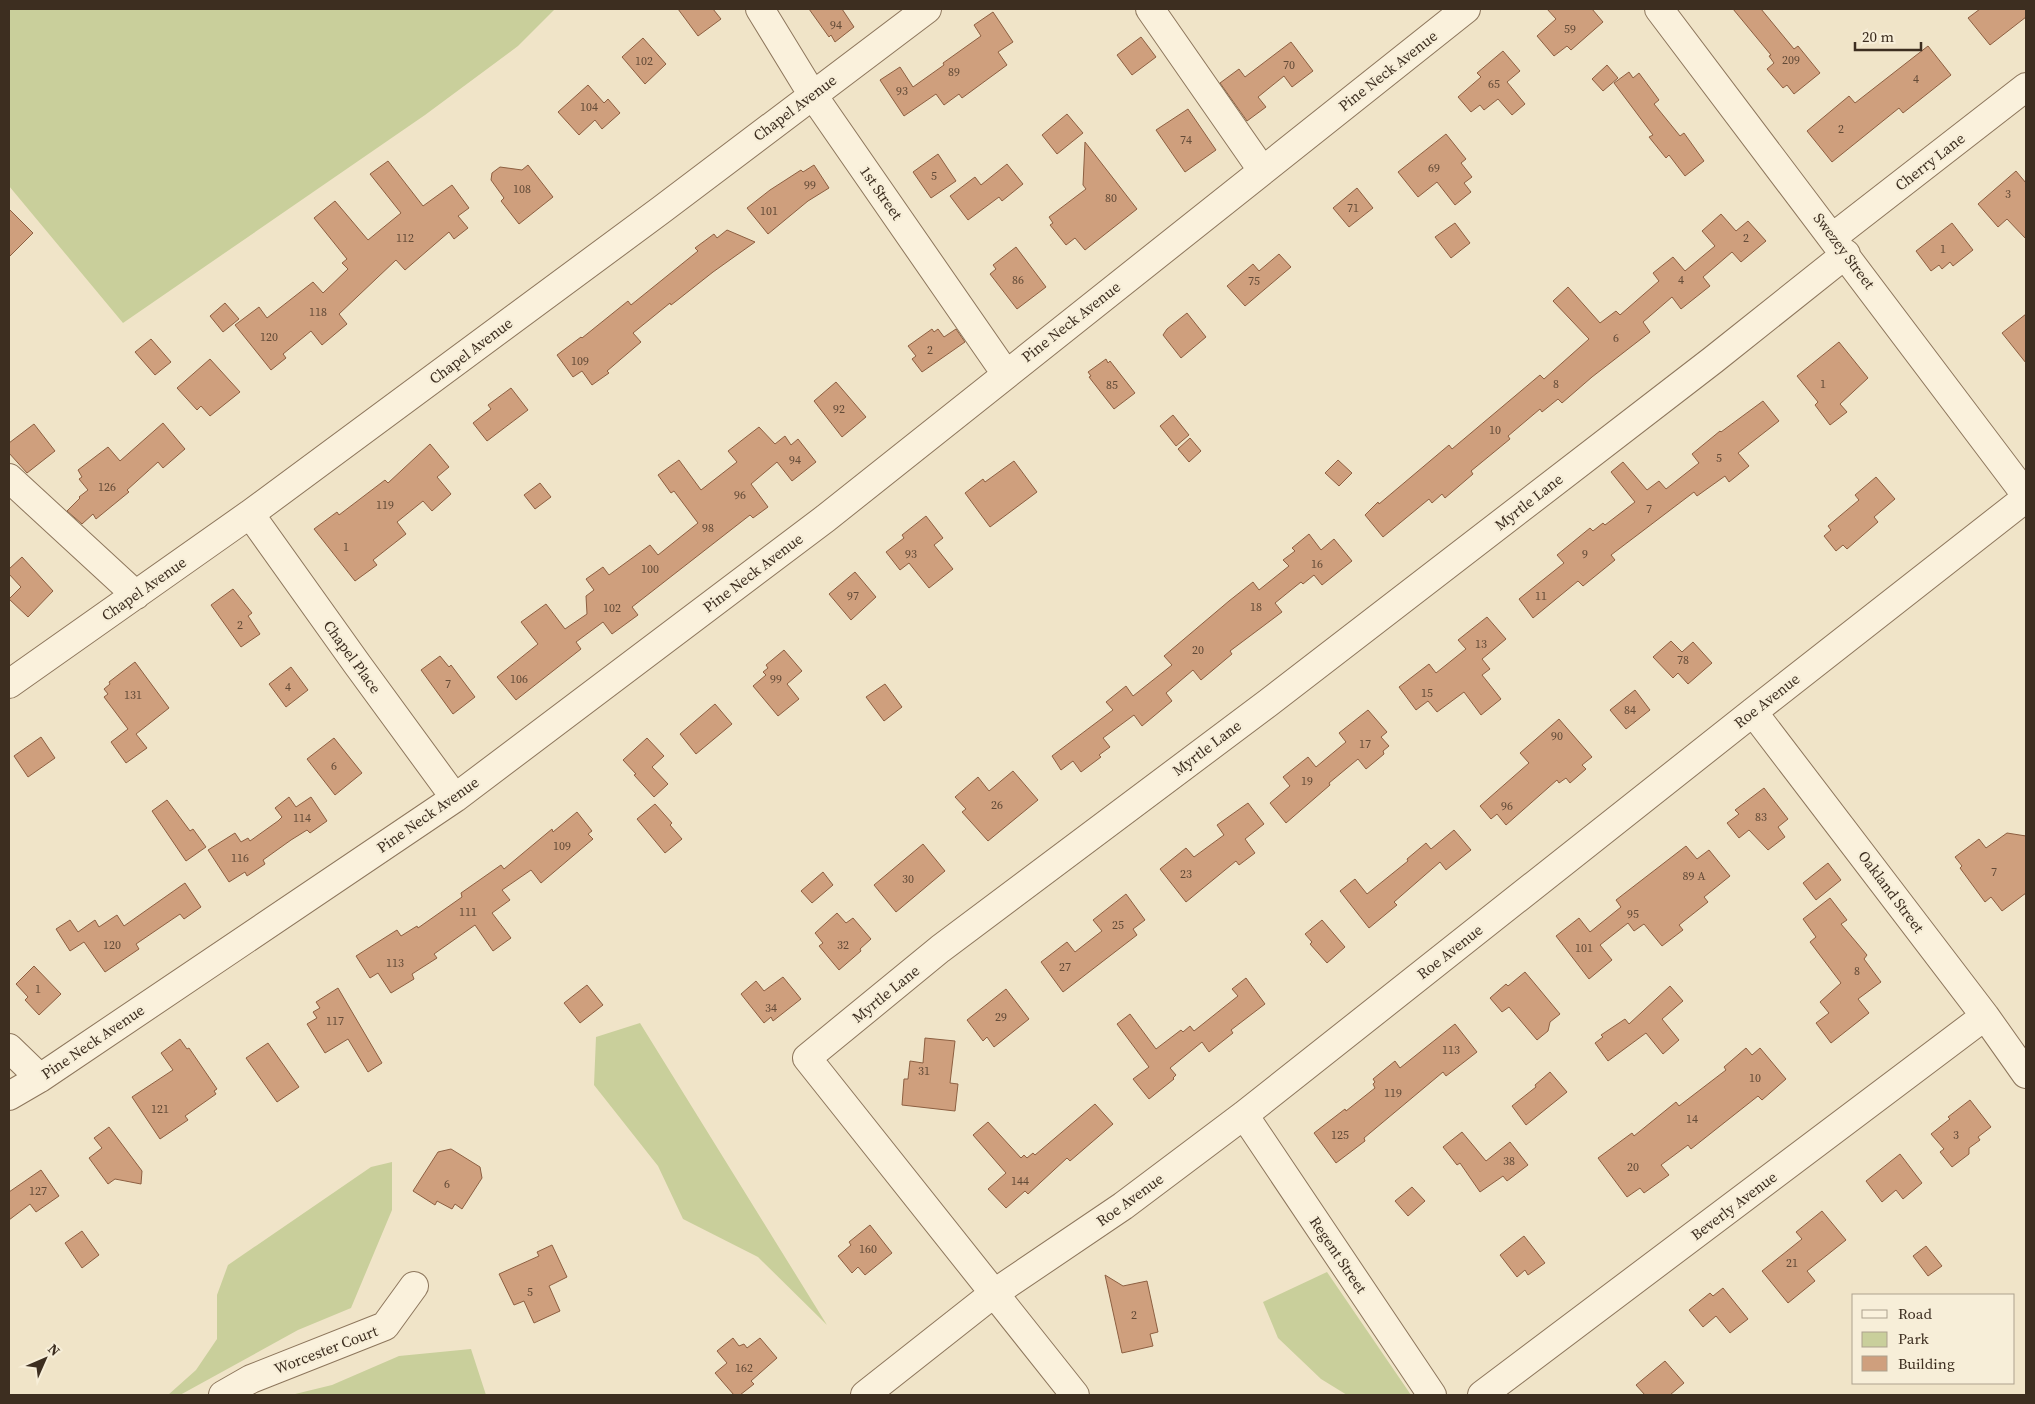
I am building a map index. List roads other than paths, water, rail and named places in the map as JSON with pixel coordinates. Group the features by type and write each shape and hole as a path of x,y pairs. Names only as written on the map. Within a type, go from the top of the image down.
{"street":[{"name":"1st Street","path":"760,9 812,94 1006,374"},
{"name":"Chapel Avenue","path":"9,684 250,514 661,210 812,94 927,9"},
{"path":"1150,9 1262,170"},
{"name":"Pine Neck Avenue","path":"9,1096 40,1078 455,798 826,518 1466,9"},
{"name":"Swezey Street","path":"1659,9 1840,246 2026,497"},
{"name":"Cherry Lane","path":"1840,246 2026,87"},
{"name":"Myrtle Lane","path":"993,1294 807,1058 940,949 1276,697 1713,360 1840,246"},
{"path":"9,478 136,595"},
{"name":"Roe Avenue","path":"866,1395 993,1294 1123,1206 1244,1115 2026,497"},
{"name":"Chapel Place","path":"250,514 455,798"},
{"name":"Oakland Street","path":"1753,712 1985,1016 2026,1074"},
{"name":"Beverly Avenue","path":"1482,1395 1985,1016"},
{"path":"9,1048 40,1078"},
{"name":"Regent Street","path":"1244,1115 1432,1395"},
{"name":"Worcester Court","path":"223,1395 251,1379 385,1326 414,1286"},
{"path":"993,1294 1075,1395"}]}
